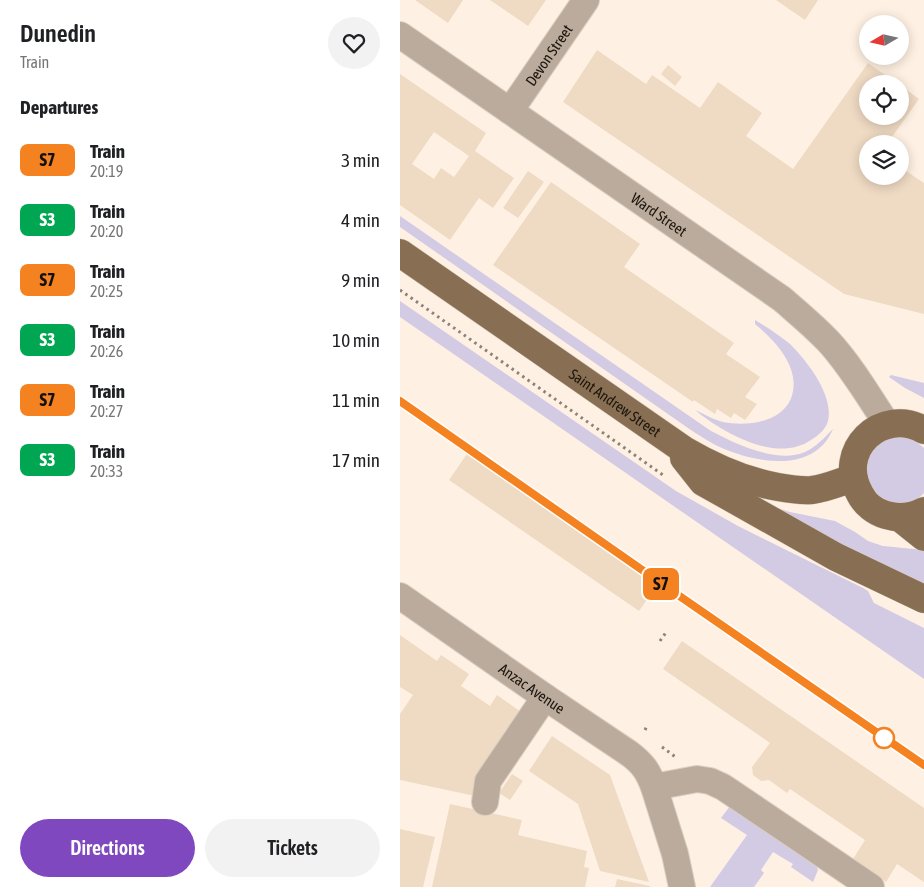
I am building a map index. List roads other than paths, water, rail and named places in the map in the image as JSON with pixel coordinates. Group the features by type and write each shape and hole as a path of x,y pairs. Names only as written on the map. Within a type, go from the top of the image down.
{"main road":[{"name":"Saint Andrew Street","path":"400,253 704,462 741,477 788,489 813,490 853,478"},
{"path":"924,430 909,424 895,423 875,430 860,444 855,457 853,478 859,493 869,506 883,514 911,514 924,537"},
{"path":"667,438 703,482 836,556 924,599"}],"street":[{"name":"Devon Street","path":"510,111 586,0"},
{"name":"Ward Street","path":"400,34 782,300 830,342 888,424"},
{"name":"Anzac Avenue","path":"400,596 640,762 646,769 654,787 675,854 682,887"},
{"path":"485,802 488,781 545,697"},
{"path":"654,787 697,779 710,780 871,887"}],"railway":[{"path":"400,401 924,765"}],"train":[{"name":"S7","path":"400,401 924,765"}]}
